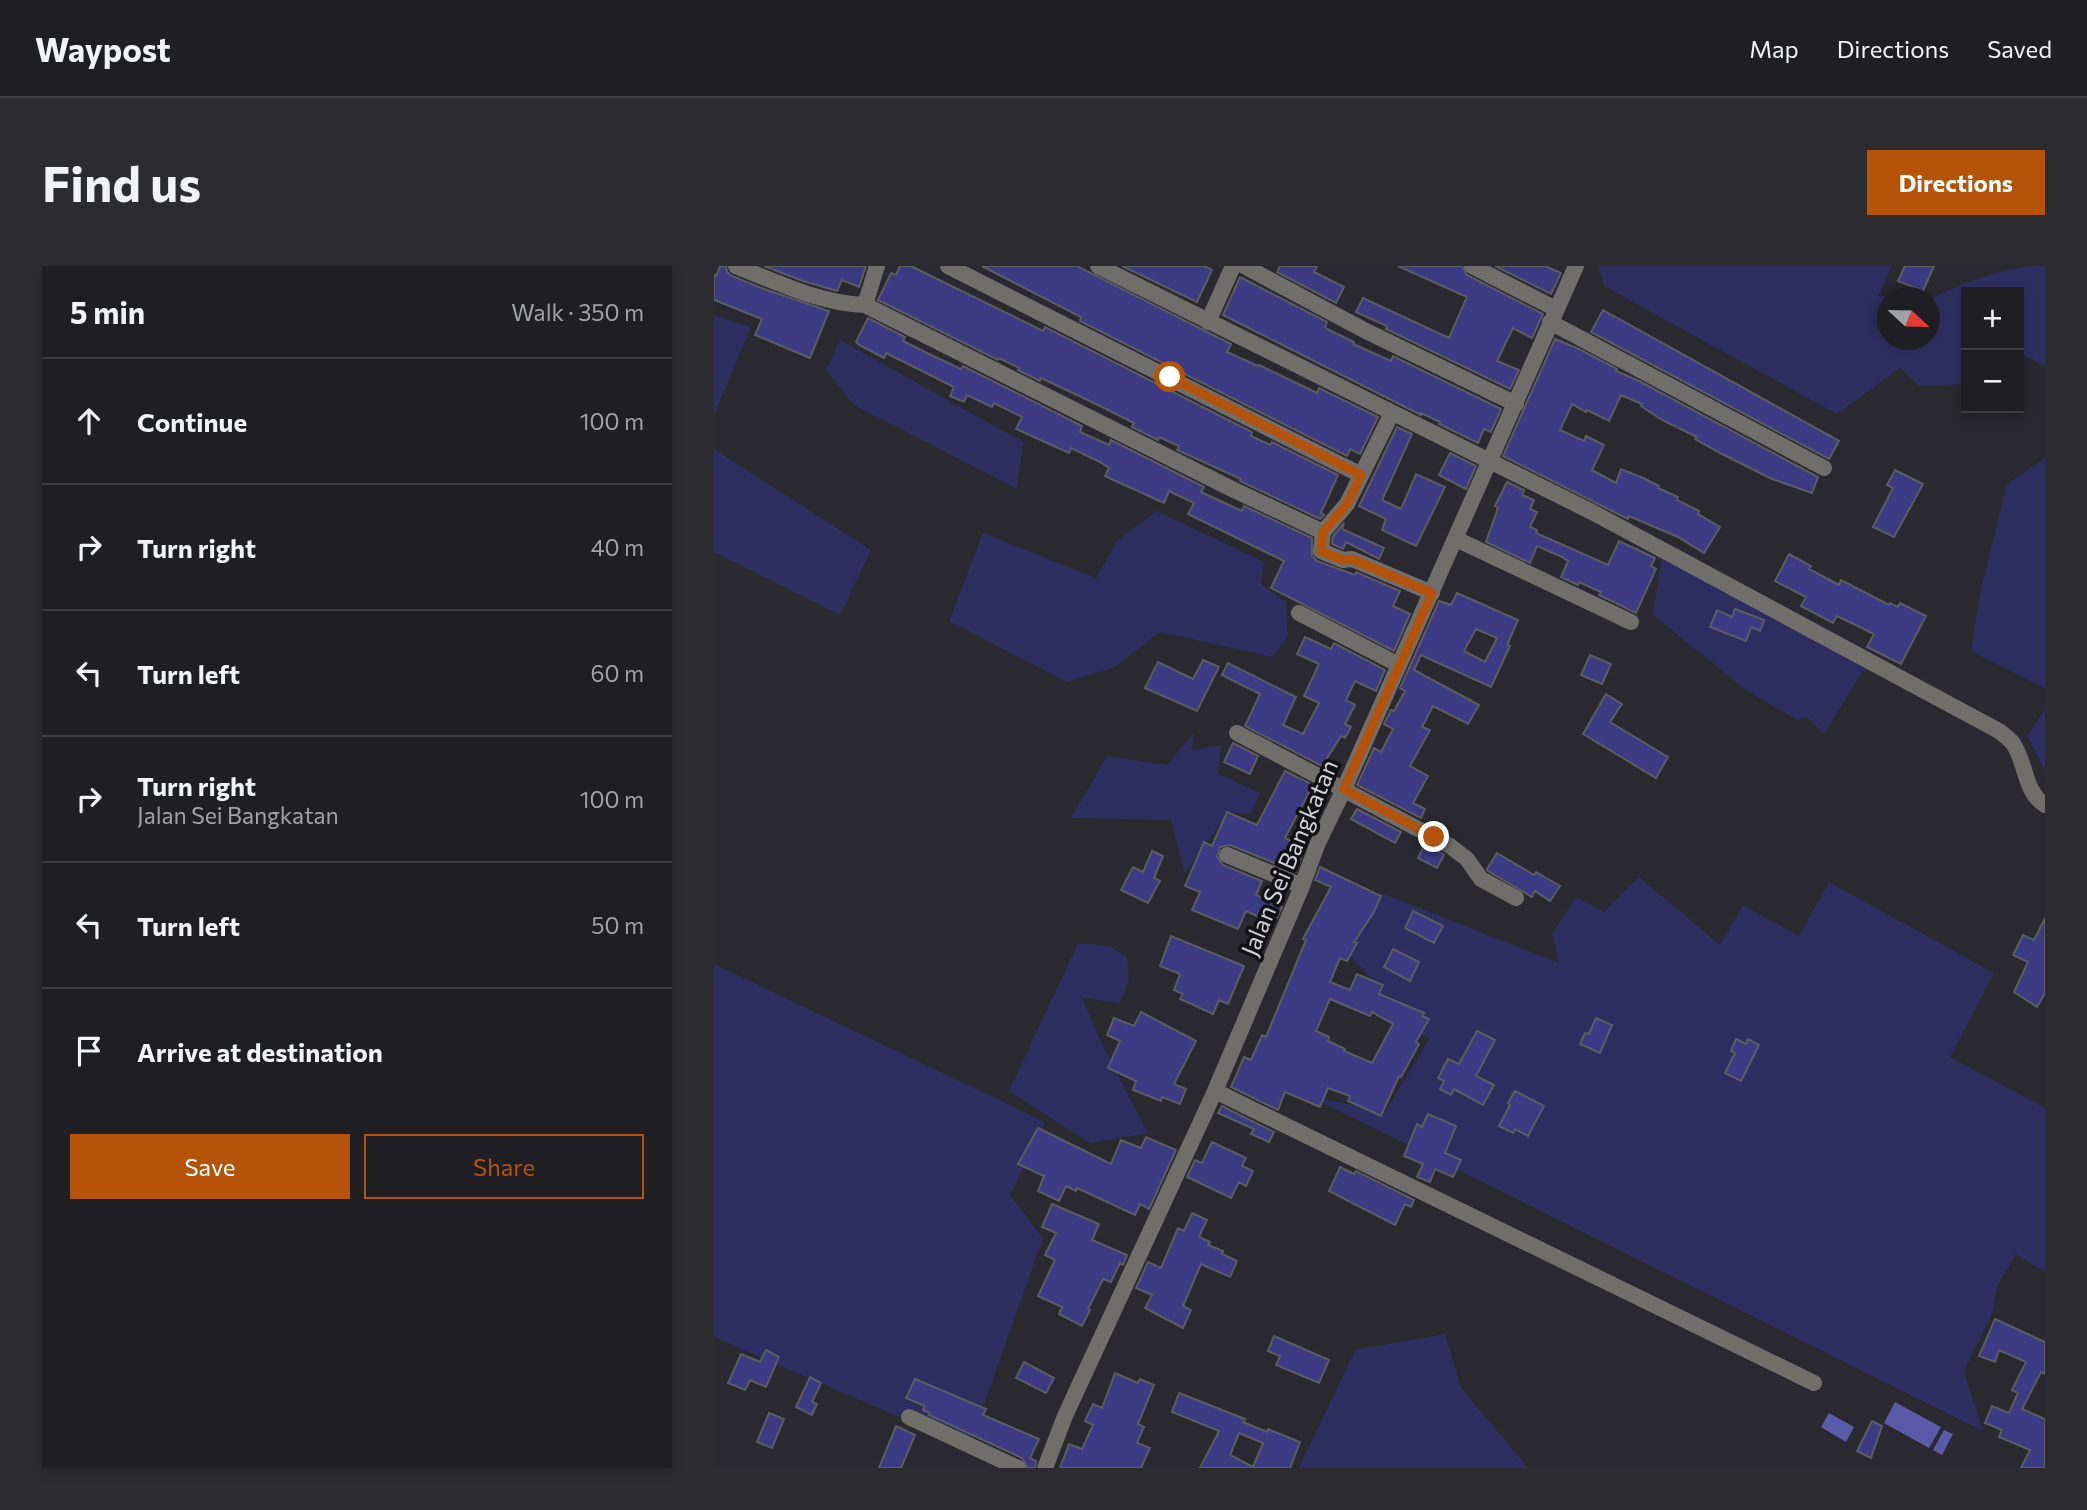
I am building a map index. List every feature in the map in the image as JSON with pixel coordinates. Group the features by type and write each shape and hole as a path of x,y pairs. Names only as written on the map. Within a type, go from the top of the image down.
{"street":[{"path":"736,266 840,304 865,305 1323,532"},
{"path":"865,305 877,266"},
{"path":"948,266 1361,475"},
{"path":"1098,266 1705,571 1999,731 2011,741 2019,755 2032,793 2045,805"},
{"path":"1208,322 1233,266"},
{"path":"1244,266 1364,330 1516,404"},
{"path":"1472,266 1553,316 1824,468"},
{"name":"Jalan Sei Bangkatan","path":"1045,1468 1070,1404 1215,1091 1317,845 1576,266"},
{"path":"1392,413 1347,504 1323,532 1321,551 1343,560 1352,559 1432,593"},
{"path":"1456,539 1631,622"},
{"path":"1299,613 1399,665"},
{"path":"1237,733 1450,846 1467,859 1481,880 1516,898"},
{"path":"1227,855 1302,886"},
{"path":"1215,1091 1814,1383"},
{"path":"909,1417 1018,1468"}],"shaded area":[{"path":"1598,266 1892,266 1882,287 1877,287 1877,350 1940,350 1940,295 2000,272 2045,266 2045,366 2024,356 2024,287 1961,287 1961,384 1919,386 1900,368 1837,414 1604,286"},
{"path":"714,315 751,327 714,415"},
{"path":"840,340 1023,442 1017,489 854,405 826,370"},
{"path":"714,449 871,550 840,615 714,552"},
{"path":"2045,458 2045,688 1971,651 1981,589 2007,484"},
{"path":"1156,511 1264,562 1261,584 1286,602 1288,636 1273,657 1160,632 1115,667 1067,682 949,621 983,533 1096,578 1117,541"},
{"path":"1663,549 1869,661 1824,734 1807,717 1797,720 1746,690 1653,615"},
{"path":"2045,709 2045,771 2027,736"},
{"path":"1194,732 1191,751 1221,745 1218,774 1260,793 1251,814 1228,812 1185,874 1171,820 1071,818 1107,756 1167,765"},
{"path":"1639,877 1720,945 1743,905 1799,936 1829,882 1994,973 1950,1057 2045,1108 2045,1272 2016,1254 1997,1287 1993,1311 1964,1372 1983,1431 1309,1096 1385,1112 1430,1038 1389,1021 1377,984 1346,952 1358,922 1384,894 1559,963 1552,934 1576,897 1604,912"},
{"path":"1078,943 1110,946 1127,957 1129,978 1120,1003 1082,998 1104,1048 1148,1133 1090,1143 1009,1091"},
{"path":"714,964 1045,1122 1010,1195 1043,1238 969,1447 714,1337"},
{"path":"1445,1334 1461,1388 1528,1468 1299,1468 1355,1350"},
{"path":"1895,1402 1941,1427 1929,1448 1884,1423"},
{"path":"1829,1413 1854,1427 1846,1442 1821,1427"},
{"path":"1944,1430 1953,1434 1942,1455 1933,1450"}],"building":[{"path":"720,266 726,266 727,272 732,276 829,311 810,358 755,335 762,319 714,300 714,275 716,276"},
{"path":"764,266 866,266 859,287 842,280 837,291"},
{"path":"900,266 911,266 1043,331 1045,327 1252,432 1251,436 1270,445 1272,442 1338,475 1321,513 1324,515 1320,519 1240,481 1241,479 1177,450 1179,446 1159,437 1158,440 1132,427 1134,423 1096,404 1041,378 1040,381 999,358 998,360 878,300 891,273 896,275"},
{"path":"982,266 1077,266 1231,344 1227,352 1317,393 1319,388 1378,417 1360,454 1350,449 1347,456 1080,321 1081,317"},
{"path":"1122,266 1204,266 1212,270 1197,302"},
{"path":"1280,266 1317,266 1314,272 1344,287 1336,303 1277,272"},
{"path":"1398,266 1462,266 1467,275 1543,314 1532,338 1513,328 1497,361 1519,370 1510,389 1356,312 1363,298 1449,338 1467,297"},
{"path":"1495,266 1545,266 1561,273 1551,294"},
{"path":"1905,266 1934,266 1925,287 1913,287 1898,281"},
{"path":"1240,277 1327,322 1327,329 1354,342 1353,344 1391,361 1393,356 1501,409 1491,432 1484,429 1478,443 1223,315"},
{"path":"1603,310 1839,441 1829,459 1591,332"},
{"path":"868,318 905,337 903,341 961,369 963,366 1082,426 1080,432 1109,445 1111,440 1204,487 1201,492 1242,511 1244,506 1312,538 1312,556 1317,561 1355,575 1356,572 1400,591 1393,606 1410,614 1394,651 1271,588 1284,561 1188,514 1194,503 1169,491 1164,503 1105,476 1109,468 1100,462 1071,448 1069,453 1016,429 1022,417 994,403 992,407 967,395 964,402 950,396 954,387 886,353 884,358 861,346 856,342"},
{"path":"1555,339 1579,349 1818,477 1812,493 1772,479 1722,454 1695,439 1697,437 1662,420 1641,406 1642,404 1621,395 1609,421 1572,404 1560,430 1584,441 1586,436 1604,445 1592,470 1616,483 1621,469 1643,478 1678,497 1677,500 1699,511 1698,514 1720,527 1704,553 1678,537 1629,516 1628,519 1503,456"},
{"path":"1397,427 1412,434 1382,500 1401,509 1416,474 1445,487 1416,546 1382,530 1386,519 1359,506"},
{"path":"1450,453 1476,466 1466,489 1439,475"},
{"path":"1895,470 1923,484 1894,537 1873,527 1893,488 1887,485"},
{"path":"1507,482 1524,490 1522,495 1534,500 1530,509 1537,512 1530,527 1537,530 1536,533 1608,565 1619,541 1655,558 1651,566 1656,569 1636,613 1599,595 1601,592 1561,577 1568,561 1562,557 1537,546 1530,563 1486,542 1498,508 1495,506"},
{"path":"1344,523 1342,529 1384,548 1379,559 1346,542 1343,549 1332,544 1333,536"},
{"path":"1789,554 1811,566 1809,569 1839,585 1841,580 1889,605 1890,603 1898,607 1900,603 1926,616 1901,664 1867,647 1874,634 1837,616 1833,623 1801,606 1806,597 1775,581"},
{"path":"1457,593 1518,620 1507,645 1510,646 1491,687 1421,655 1414,670 1479,705 1468,724 1433,706 1422,727 1430,730 1410,766 1428,776 1413,803 1425,809 1421,818 1357,785 1374,748 1381,752 1393,729 1384,724 1405,691 1400,688 1439,601 1451,605","holes":["1476,629 1497,638 1485,662 1464,651"]},
{"path":"1735,609 1764,620 1760,631 1751,627 1746,641 1710,627 1717,610 1732,617"},
{"path":"1305,637 1331,649 1334,643 1385,670 1376,691 1355,681 1346,700 1355,705 1345,724 1351,727 1345,738 1341,736 1322,766 1245,726 1260,694 1222,675 1228,663 1296,697 1283,725 1303,734 1319,703 1304,696 1319,664 1297,654"},
{"path":"1590,655 1611,664 1602,684 1581,675"},
{"path":"1203,660 1219,667 1197,711 1145,688 1158,662 1193,679"},
{"path":"1606,694 1622,704 1610,722 1668,757 1656,778 1583,734"},
{"path":"1233,743 1258,756 1250,774 1224,762"},
{"path":"1285,771 1313,785 1285,838 1305,848 1296,872 1230,845 1220,847 1217,856 1223,865 1262,881 1256,895 1282,907 1277,918 1269,914 1266,920 1246,911 1238,929 1192,910 1200,892 1185,886 1204,842 1212,846 1227,812 1257,825"},
{"path":"1357,809 1401,832 1395,843 1351,819"},
{"path":"1425,844 1444,855 1437,868 1418,858"},
{"path":"1152,851 1163,856 1154,878 1160,881 1148,903 1121,890 1133,867 1143,872"},
{"path":"1497,853 1534,875 1536,872 1560,886 1550,901 1535,891 1532,897 1488,871"},
{"path":"1320,867 1381,896 1354,942 1357,943 1347,961 1340,958 1330,982 1350,990 1357,974 1383,985 1379,994 1424,1013 1422,1016 1429,1019 1416,1042 1419,1044 1401,1077 1399,1076 1381,1116 1348,1101 1350,1096 1328,1088 1320,1107 1285,1092 1278,1110 1231,1087 1244,1057 1251,1060 1262,1035 1266,1037 1306,940 1303,939 1331,887 1315,880","holes":["1330,999 1370,1016 1372,1012 1393,1024 1372,1063 1344,1051 1345,1049 1328,1041 1329,1037 1316,1031"]},
{"path":"1413,911 1443,926 1434,943 1405,928"},
{"path":"2045,918 2045,993 2037,1007 2014,992 2028,962 2013,955 2023,935 2034,940"},
{"path":"1171,936 1244,966 1228,1004 1219,1000 1213,1014 1180,999 1183,994 1174,990 1180,974 1160,966"},
{"path":"1393,949 1419,962 1410,981 1384,967"},
{"path":"1141,1012 1196,1041 1174,1084 1186,1089 1180,1104 1162,1097 1161,1101 1133,1090 1136,1081 1108,1068 1120,1041 1107,1035 1114,1018 1134,1026"},
{"path":"1596,1018 1612,1025 1600,1053 1580,1044 1585,1033 1589,1034"},
{"path":"1477,1031 1495,1040 1476,1076 1494,1085 1483,1105 1454,1089 1451,1095 1440,1089 1444,1081 1438,1078 1448,1059 1459,1064"},
{"path":"1736,1039 1746,1044 1748,1039 1759,1045 1741,1081 1725,1073 1735,1053 1731,1051"},
{"path":"1515,1091 1544,1106 1528,1136 1515,1129 1513,1133 1499,1126"},
{"path":"1222,1106 1274,1132 1269,1142 1251,1134 1254,1129 1218,1113"},
{"path":"1428,1114 1456,1126 1445,1153 1461,1160 1453,1177 1435,1169 1430,1182 1417,1177 1423,1164 1404,1156 1417,1124 1422,1127"},
{"path":"1038,1128 1111,1164 1121,1140 1141,1148 1146,1137 1176,1150 1149,1209 1140,1204 1135,1215 1077,1188 1076,1191 1066,1186 1059,1201 1038,1191 1044,1176 1018,1164"},
{"path":"1212,1142 1246,1158 1242,1166 1253,1171 1246,1186 1239,1182 1231,1198 1187,1177 1195,1160 1202,1163"},
{"path":"1340,1167 1354,1174 1356,1171 1414,1200 1411,1207 1405,1204 1395,1225 1329,1191"},
{"path":"1052,1204 1099,1224 1092,1240 1127,1255 1111,1282 1103,1279 1082,1326 1059,1314 1062,1307 1038,1296 1055,1260 1045,1255 1056,1233 1042,1227"},
{"path":"1192,1213 1207,1220 1199,1237 1237,1261 1230,1277 1201,1264 1183,1306 1191,1310 1183,1328 1145,1308 1152,1295 1136,1288 1148,1262 1161,1268 1178,1228 1184,1231"},
{"path":"1995,1319 2045,1342 2045,1374 2041,1372 2022,1409 2045,1419 2045,1468 2021,1468 2030,1450 1999,1437 2002,1430 1985,1423 1992,1406 2009,1413 2018,1393 2012,1390 2026,1362 1999,1350 1995,1362 1979,1356"},
{"path":"1274,1336 1329,1360 1319,1383 1276,1365 1280,1356 1268,1351"},
{"path":"766,1350 779,1357 766,1387 750,1380 745,1390 728,1383 741,1354 760,1362"},
{"path":"1024,1362 1054,1378 1046,1393 1016,1378"},
{"path":"1115,1373 1138,1383 1140,1379 1154,1385 1138,1424 1144,1427 1137,1443 1150,1448 1141,1468 1060,1468 1069,1444 1082,1449 1093,1425 1085,1421 1093,1404 1102,1408"},
{"path":"810,1377 821,1383 812,1402 817,1404 812,1415 796,1407"},
{"path":"915,1379 986,1409 983,1415 1039,1439 1030,1458 1036,1461 1035,1468 1028,1468 1022,1458 929,1415 930,1413 923,1410 925,1406 906,1398"},
{"path":"1179,1393 1245,1419 1243,1422 1267,1432 1268,1429 1300,1442 1290,1468 1200,1468 1219,1431 1172,1412","holes":["1239,1433 1263,1443 1253,1467 1230,1455"]},
{"path":"769,1413 784,1419 772,1448 757,1442"},
{"path":"1872,1421 1882,1426 1871,1458 1857,1451"},
{"path":"896,1426 915,1435 901,1468 879,1468"}],"route":[{"path":"1170,377 1361,475 1347,504 1323,532 1321,551 1343,560 1352,559 1432,593 1344,789 1434,837"}]}
